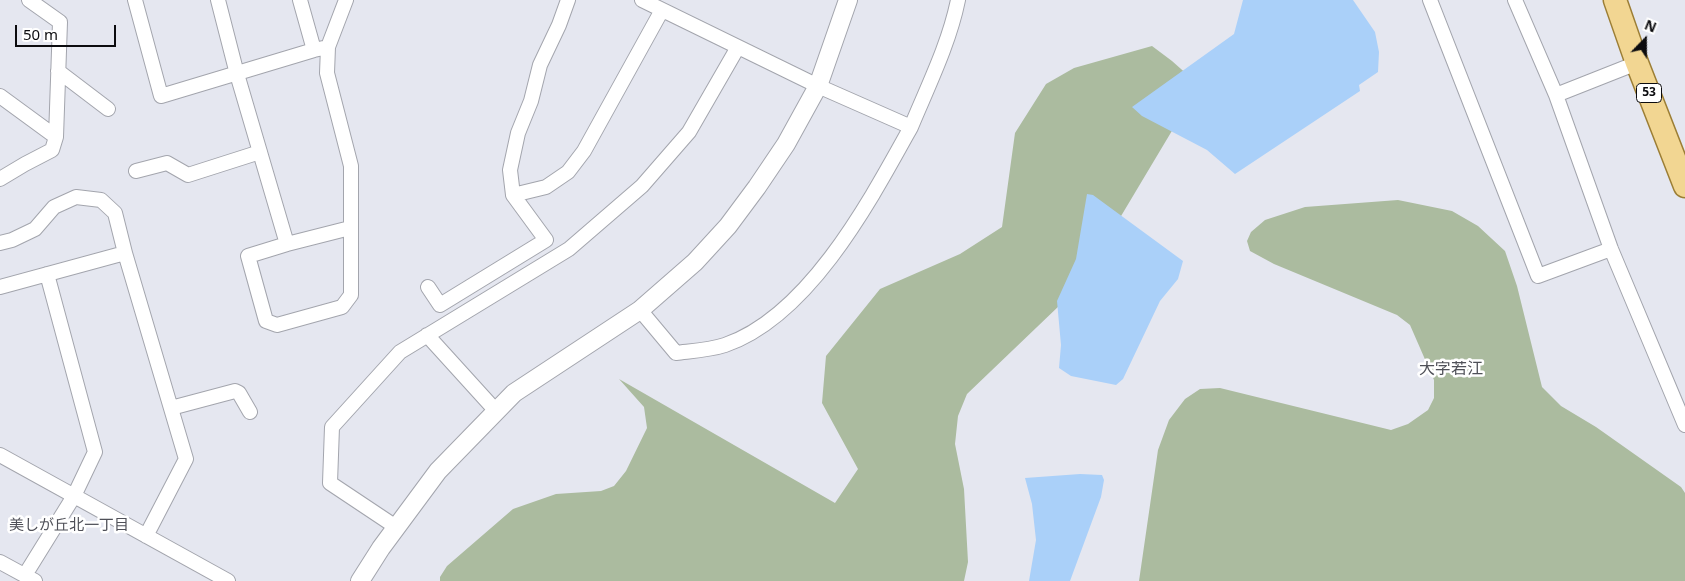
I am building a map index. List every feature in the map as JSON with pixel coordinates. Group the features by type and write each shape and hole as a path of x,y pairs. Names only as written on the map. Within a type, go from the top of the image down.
{"main road":[{"name":"53","path":"1615,0 1685,186"}],"street":[{"path":"0,179 52,150 56,137 60,22 29,0"},
{"path":"135,0 161,96 321,48 346,0"},
{"path":"218,0 237,74 288,244"},
{"path":"300,0 321,48 351,166 351,296 342,307 277,325 266,321 248,256 350,228"},
{"path":"428,287 440,306 546,240 514,195 510,170 518,132 531,101 540,64 559,25 568,0"},
{"path":"642,0 818,86 911,127"},
{"path":"360,581 381,548 438,471 514,393 640,310 695,262 728,226 758,187 786,144 818,86 848,0"},
{"path":"640,310 676,354 725,345 756,330 783,312 838,248 872,197 911,127 954,19 958,0"},
{"path":"1430,0 1538,276 1611,249"},
{"path":"1515,0 1556,95 1611,249 1685,425"},
{"path":"514,195 546,187 568,172 584,151 662,10"},
{"path":"396,527 330,483 332,427 400,352 569,249 642,186 689,132 738,47"},
{"path":"1556,95 1638,63"},
{"path":"58,71 108,109"},
{"path":"0,96 56,137"},
{"path":"136,171 167,163 188,175 260,152"},
{"path":"0,243 12,240 35,229 54,207 76,197 100,200 115,213 186,460 146,536"},
{"path":"0,287 126,253"},
{"path":"0,562 30,578 74,496 95,452 47,274"},
{"path":"427,336 496,411"},
{"path":"171,408 235,391 239,393 250,412"},
{"path":"0,455 228,581"}],"green space":[{"path":"1152,46 1190,77 1182,114 1084,278 1060,305 967,394 958,416 955,444 964,489 968,562 964,581 440,581 440,577 447,566 513,509 556,494 601,491 614,486 626,471 647,428 644,407 619,379 835,503 858,469 822,403 826,356 880,289 960,254 1002,227 1015,133 1046,84 1074,68"},
{"path":"1398,200 1452,211 1478,226 1505,251 1517,286 1542,387 1561,406 1596,427 1681,487 1685,493 1685,581 1139,581 1158,450 1169,420 1185,399 1200,389 1220,388 1391,430 1408,424 1428,410 1434,398 1434,380 1410,325 1397,315 1274,264 1250,251 1247,241 1251,232 1265,220 1305,207"}],"water":[{"path":"1243,0 1353,0 1375,32 1379,52 1378,72 1359,85 1360,91 1235,174 1207,150 1142,116 1132,107 1234,34"},
{"path":"1087,194 1093,195 1183,261 1178,279 1160,301 1123,379 1116,385 1071,376 1059,368 1061,345 1057,301 1076,259"},
{"path":"1080,474 1102,475 1104,480 1101,497 1070,581 1029,581 1036,540 1032,504 1025,478"}],"district":[{"name":"大字若江","path":"1451,369"},
{"name":"美しが丘北一丁目","path":"69,526"}]}
